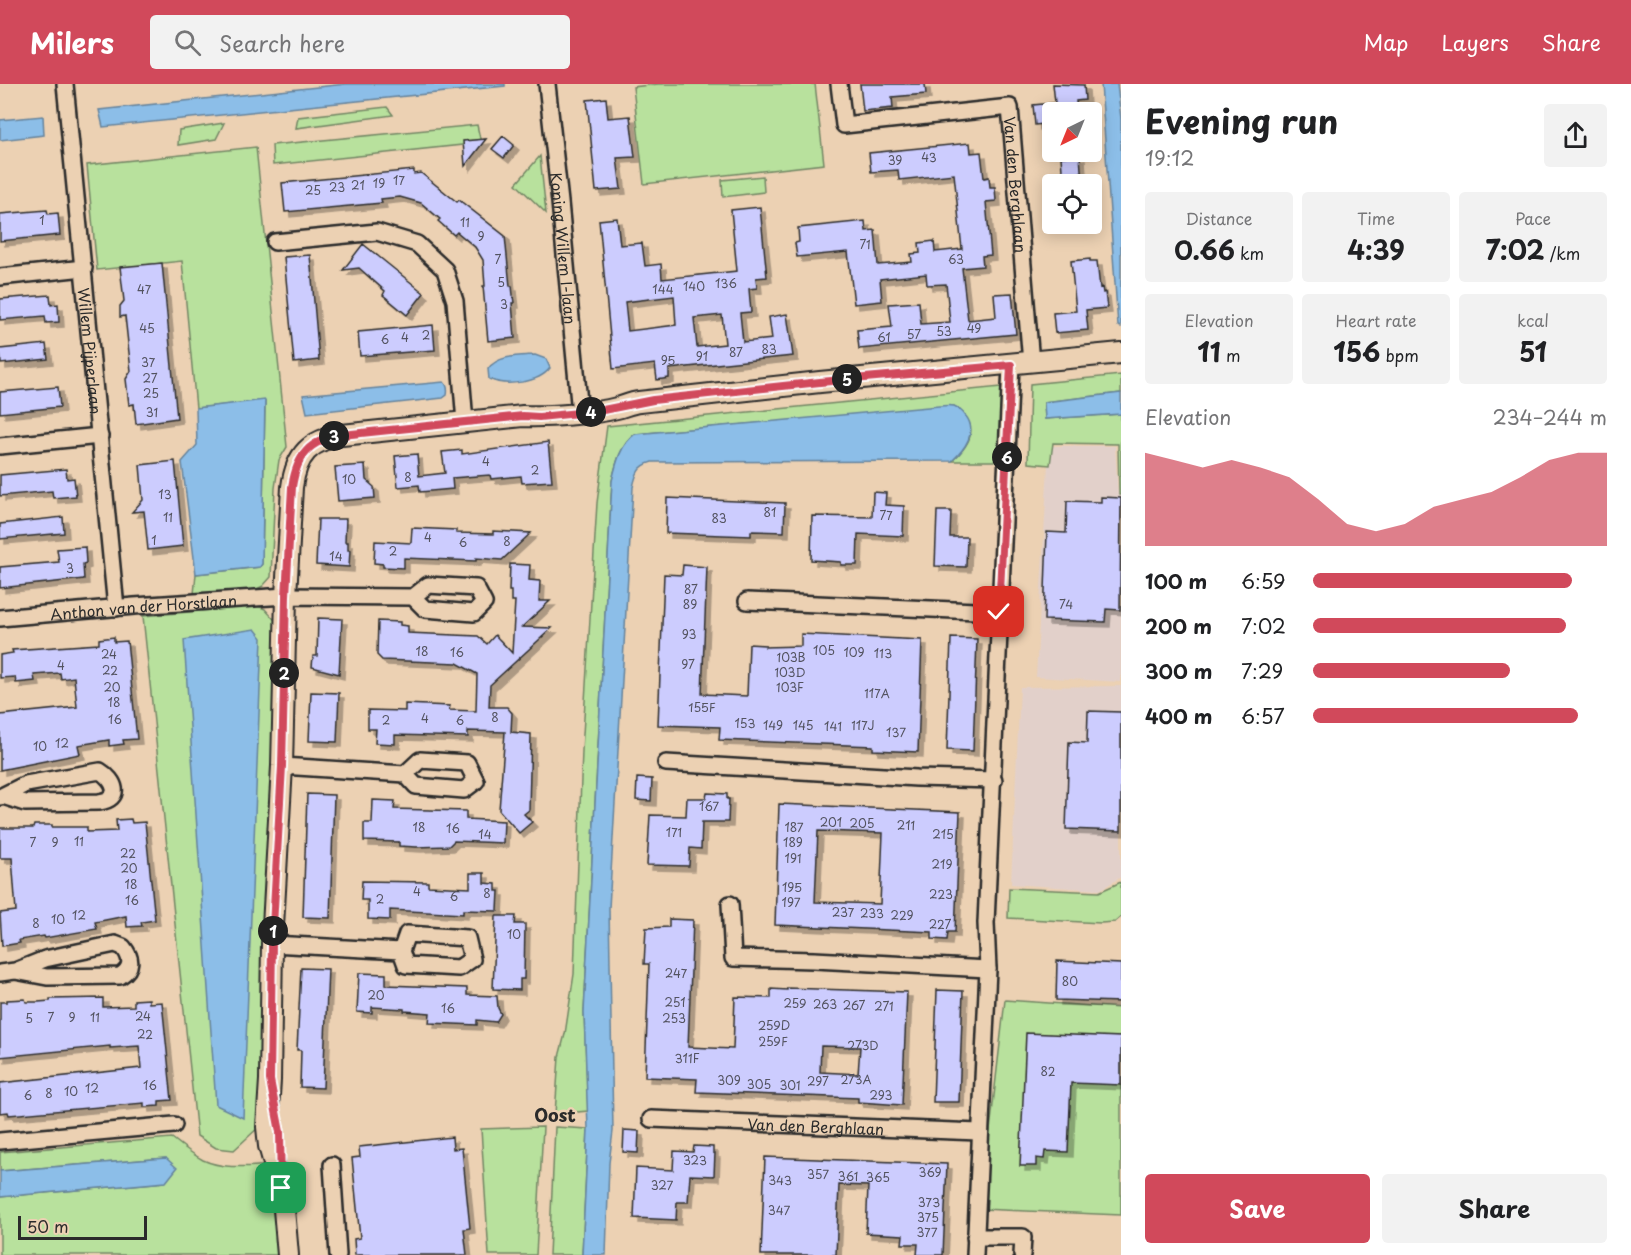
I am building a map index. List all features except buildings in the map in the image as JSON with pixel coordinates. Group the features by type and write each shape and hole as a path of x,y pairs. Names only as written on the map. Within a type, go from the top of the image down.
{"street":[{"name":"Koning Willem I-laan","path":"547,84 563,226 579,407"},
{"name":"Van den Berghlaan","path":"839,84 844,125 1010,107 1021,364 999,612 994,780 986,923 988,969 975,1255"},
{"name":"Willem Pijperlaan","path":"66,89 116,608"},
{"path":"275,242 377,232 417,244 445,270 455,301 465,422"},
{"path":"0,277 84,268"},
{"path":"288,1255 281,1188 280,1132 270,1080 272,944 282,766 286,596 292,487 294,471 306,450 328,437 523,416 537,408 579,407 608,399 618,400 625,404 820,382 1021,364 1059,367 1098,363 1121,355"},
{"path":"0,446 100,436"},
{"name":"Anthon van der Horstlaan","path":"0,618 286,596 414,597"},
{"path":"747,601 999,612"},
{"path":"666,764 994,780"},
{"path":"282,766 405,774"},
{"path":"100,771 110,778 115,789 113,794 99,802 25,803 1,797 26,784 100,771"},
{"path":"730,904 733,958 825,960 988,969"},
{"path":"115,944 123,947 130,960 129,968 120,976 46,977 8,972 45,960 115,944"},
{"path":"272,944 401,951"},
{"name":"Van den Berghlaan","path":"651,1119 980,1132"},
{"path":"0,1141 174,1125"},
{"path":"332,1165 338,1255"},
{"path":"975,1237 1023,1237 1022,1255"}],"shaded area":[{"path":"1049,446 1115,446 1118,495 1121,495 1121,682 1036,677"},
{"path":"1121,686 1121,877 1100,890 1011,884 1020,687"}],"green space":[{"path":"658,84 815,84 824,164 644,184 633,87"},
{"path":"387,107 393,115 296,128 298,117"},
{"path":"224,123 216,139 178,145 179,130"},
{"path":"477,125 481,143 273,165 272,145"},
{"path":"256,147 287,447 279,460 275,488 271,577 263,586 255,590 194,594 196,574 260,567 262,564 265,401 196,408 182,261 97,270 87,165"},
{"path":"540,156 546,213 516,184"},
{"path":"763,176 764,192 723,197 722,180"},
{"path":"1121,375 1121,393 1044,402 1045,419 1121,414 1121,495 1119,495 1118,444 1053,443 1050,465 1028,463 1030,384"},
{"path":"1001,387 1003,394 999,460 995,461 952,461 965,447 971,433 968,420 954,406 635,434 622,449 612,481 584,1012 588,1111 555,1114 559,1057 565,1034 574,974 582,751 597,503 607,426"},
{"path":"258,606 265,609 280,626 260,1126 234,1150 216,1148 197,1136 143,616"},
{"path":"1121,882 1121,917 1115,922 1008,918 1009,888 1099,892"},
{"path":"1005,1000 1121,1008 1121,1215 981,1209"},
{"path":"543,1127 536,1255 489,1255 481,1129"},
{"path":"555,1127 588,1129 582,1255 549,1255"},
{"path":"172,1138 195,1155 211,1163 238,1167 273,1165 283,1255 0,1255 0,1197 165,1182 166,1158 0,1171 0,1152"}],"water":[{"path":"346,84 505,84 505,86 103,127 99,110"},
{"path":"1101,84 1117,84 1121,119 1121,327 1118,326"},
{"path":"43,116 44,135 0,140 0,120"},
{"path":"535,355 546,359 550,368 538,377 512,383 489,379 488,369 497,361 510,357"},
{"path":"444,382 448,391 443,398 307,413 303,395"},
{"path":"1121,393 1121,414 1045,419 1044,402"},
{"path":"265,400 262,564 260,567 196,574 182,462 197,445 196,408"},
{"path":"939,406 957,407 965,415 971,427 965,446 952,461 652,462 641,468 637,474 633,487 609,908 613,1131 609,1163 606,1255 582,1255 588,1129 584,1012 612,481 619,455 635,434"},
{"path":"255,629 262,638 243,1118 216,1105 184,640"},
{"path":"166,1158 177,1168 166,1182 0,1197 0,1171"}],"district":[{"name":"Oost","path":"555,1114"}],"route":[{"path":"281,1188 280,1132 270,1080 272,944 282,766 286,596 292,487 294,471 306,450 328,437 342,435 523,416 539,417 580,413 653,400 820,382 1011,365 999,612"}]}
